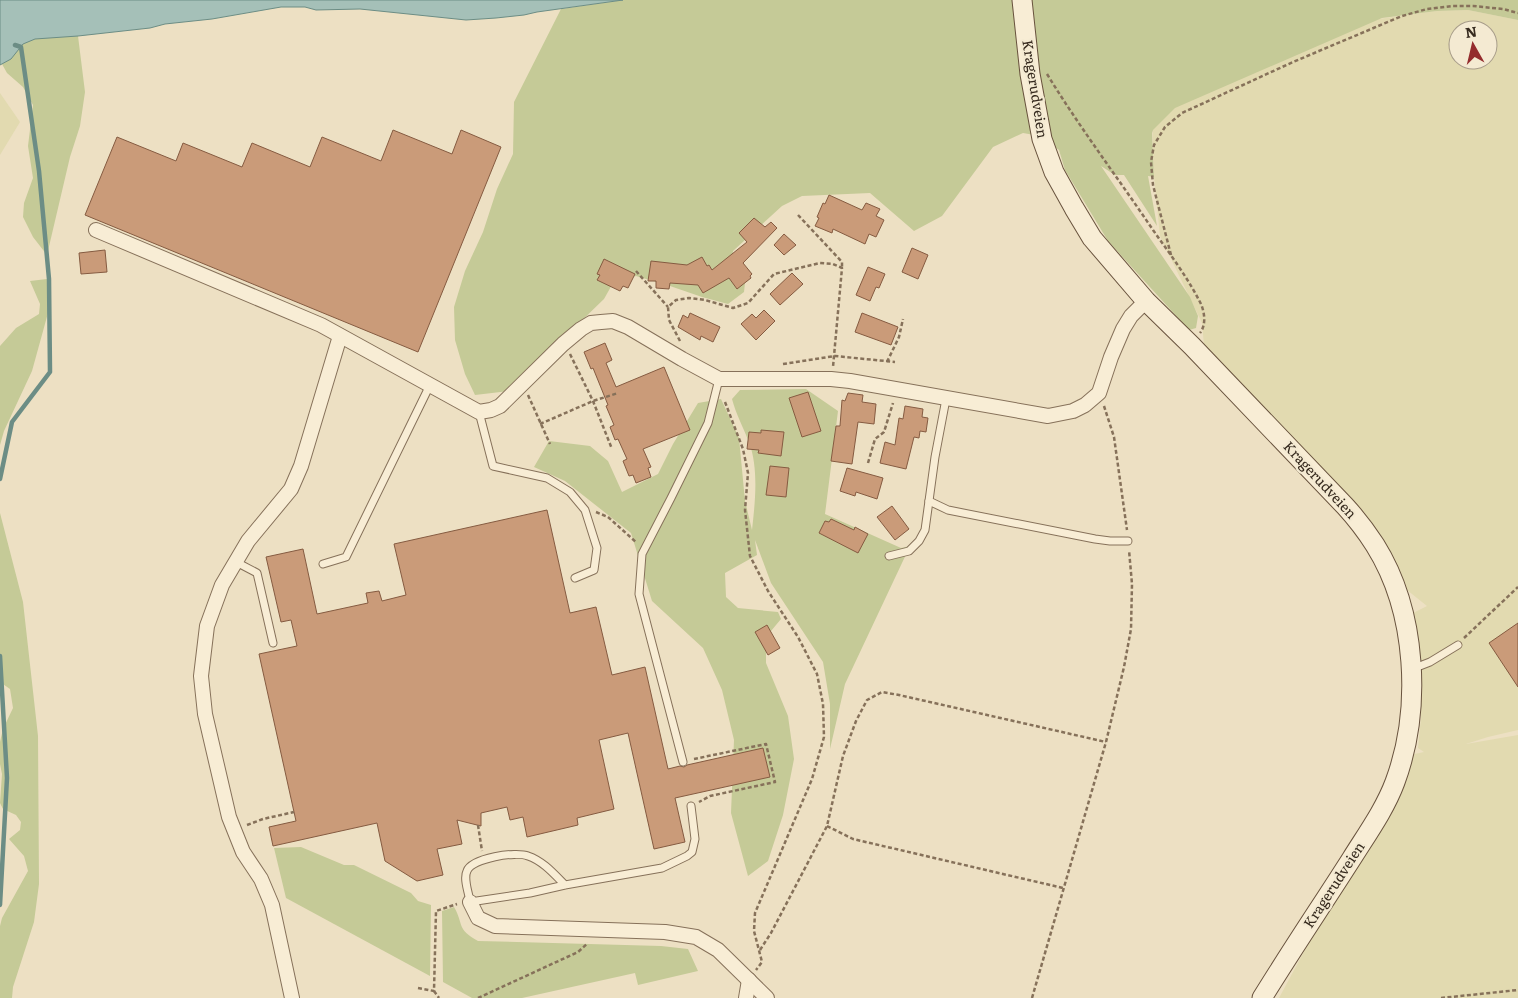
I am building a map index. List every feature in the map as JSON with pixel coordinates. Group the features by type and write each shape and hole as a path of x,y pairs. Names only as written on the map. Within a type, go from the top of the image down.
{"main road":[{"name":"Kragerudveien","path":"1023,8 1030,74 1042,139 1054,172 1092,238 1146,301 1192,346 1364,528 1376,546 1393,582 1409,639 1412,669 1411,713 1403,758 1394,784 1377,817 1262,998"}],"street":[{"path":"96,230 321,325 479,412 500,406 563,344 581,329 591,323 613,322 628,327 682,359 724,379 831,379 850,381 1048,416 1073,411 1085,405 1100,393 1111,357 1123,329 1131,316 1146,301"},
{"path":"292,998 272,905 261,879 243,852 229,817 205,714 201,676 207,626 222,585 248,541 291,489 301,466 340,336"},
{"path":"470,902 478,918 495,926 665,932 696,937 718,950 766,998"},
{"path":"746,998 749,980"}],"lane":[{"path":"683,762 639,594 642,554 708,423 724,379"},
{"path":"323,564 346,557 430,385"},
{"path":"889,556 909,550 919,541 927,523 934,465 946,399"},
{"path":"479,412 493,466 547,478 570,492 584,510 597,548 594,570 575,578"},
{"path":"929,501 948,510 1095,539 1110,541 1128,540"},
{"path":"236,562 257,573 273,643"},
{"path":"1412,669 1430,662 1458,645"},
{"path":"565,885 549,868 529,856 514,853 473,864 467,871 466,880 470,902 521,895 565,885 662,868 692,852 695,839 691,806"}],"path":[{"path":"1171,255 1154,185 1151,162 1154,145 1165,127 1182,113 1302,58 1402,16 1427,9 1453,6 1473,6 1518,13"},
{"path":"1045,71 1171,255 1201,306 1204,328 1192,346"},
{"path":"798,216 842,262 835,356 831,379"},
{"path":"668,307 676,300 689,298 705,300 733,308 748,303 774,274 820,263 833,264 842,268"},
{"path":"636,271 668,307 669,320 683,348 682,359"},
{"path":"887,362 899,338 903,319"},
{"path":"563,344 572,356 612,449"},
{"path":"782,364 835,356 895,362"},
{"path":"724,379 725,401 743,449 748,473 744,510 750,556 768,591 798,637 817,674 823,704 824,738 812,779 755,913 754,931 762,962 749,980"},
{"path":"523,384 550,444"},
{"path":"868,463 875,439 884,432 897,390"},
{"path":"540,424 592,401 618,393"},
{"path":"1032,998 1106,742 1131,629 1132,584 1128,540 1114,436 1100,393"},
{"path":"584,510 608,517 644,549"},
{"path":"1458,645 1518,587"},
{"path":"760,950 771,933 827,826 843,756 856,721 867,700 882,692 1106,742"},
{"path":"683,762 766,744 775,782 710,796 691,806"},
{"path":"234,830 294,812"},
{"path":"478,825 483,860"},
{"path":"827,826 854,839 1063,888"},
{"path":"439,998 434,990 436,911 458,903 470,902"},
{"path":"478,998 578,952 590,941 590,929"},
{"path":"418,988 434,990"},
{"path":"1441,998 1518,990"}],"shaded area":[{"path":"1468,10 1518,20 1518,730 1466,744 1518,735 1518,998 1279,998 1410,755 1424,752 1418,748 1421,717 1420,649 1413,613 1427,606 1402,586 1205,356 1202,323 1160,236 1154,177 1152,115 1349,23 1437,11"},
{"path":"0,93 20,122 0,155"}],"green space":[{"path":"623,0 1518,0 1518,20 1468,10 1437,11 1382,18 1175,108 1152,133 1154,177 1148,176 1157,226 1124,175 1115,175 1101,166 1190,297 1198,316 1196,328 1189,330 1108,241 1065,170 1059,150 1040,136 1023,133 993,147 942,216 914,231 870,193 802,196 782,206 733,251 732,263 745,283 744,292 728,304 636,276 613,283 604,299 509,391 475,395 465,374 455,340 454,307 465,271 483,232 497,189 513,154 514,102 561,9"},
{"path":"78,36 85,92 80,126 70,157 47,255 33,237 23,217 24,203 33,178 28,146 33,105 23,87 7,73 2,64 27,41 42,37"},
{"path":"47,279 48,313 32,371 4,431 0,445 0,346 16,328 39,314 40,304 30,281"},
{"path":"806,389 838,411 825,514 901,548 910,546 845,684 830,749 830,704 823,662 771,583 755,540 757,555 725,573 726,597 738,608 778,612 781,619 766,637 766,663 788,716 794,759 783,815 768,861 748,876 731,813 734,740 722,690 703,648 652,601 631,533 565,481 534,467 549,441 590,446 608,461 622,492 658,474 673,444 698,403 721,399 739,438 745,501 752,530 755,486 754,463 749,442 732,399 740,390"},
{"path":"0,513 23,602 38,736 39,884 34,922 13,987 12,998 0,998 0,926 2,918 28,871 24,856 9,839 20,830 21,822 16,815 3,809 0,803 2,774 0,742 3,729 13,708 10,689 0,682"},
{"path":"301,847 344,865 354,865 411,893 418,901 431,905 430,976 286,898 274,848"},
{"path":"454,907 463,929 478,941 661,946 688,949 698,971 638,985 635,973 522,998 472,998 443,982 442,911"}],"water":[{"path":"0,0 623,0 524,15 466,20 360,9 316,10 305,7 281,7 212,19 165,24 150,28 35,39 23,44 11,59 0,65"}],"building":[{"path":"393,130 452,154 461,130 501,147 418,352 85,215 117,137 176,161 183,143 242,167 252,143 310,167 322,137 381,161"},
{"path":"829,195 862,210 866,203 880,209 876,216 884,220 876,237 869,234 865,244 833,229 832,233 815,226 823,203 825,204"},
{"path":"754,218 765,227 771,222 777,228 743,263 752,274 751,278 737,289 729,278 703,293 698,285 670,283 669,289 656,288 656,281 648,281 651,261 687,265 702,257 707,266 709,265 712,270 747,242 739,233"},
{"path":"784,234 796,245 784,255 774,245"},
{"path":"912,248 928,255 918,279 902,272"},
{"path":"105,250 107,272 81,274 79,253"},
{"path":"604,259 635,274 628,288 623,286 620,291 597,280 600,275 597,274"},
{"path":"868,267 885,274 879,288 876,287 870,301 856,295"},
{"path":"792,273 803,284 780,305 770,294"},
{"path":"764,310 775,321 756,340 741,324 752,314 756,318"},
{"path":"690,313 720,327 713,342 701,336 700,340 678,327 683,315 688,318"},
{"path":"862,313 898,327 891,345 855,332"},
{"path":"605,343 612,360 606,363 616,387 664,367 690,430 643,449 651,467 648,468 651,477 636,483 633,475 629,476 623,461 627,459 618,439 615,440 610,427 614,425 606,406 608,405 593,368 591,369 584,352"},
{"path":"808,392 821,431 802,437 789,398"},
{"path":"848,393 863,395 862,402 876,404 874,424 858,422 852,464 831,461 836,426 840,426 842,400 845,401"},
{"path":"905,406 923,409 922,417 928,418 926,432 920,431 919,438 914,437 906,469 880,463 885,442 895,445 899,418 903,419"},
{"path":"761,430 784,432 781,456 758,453 759,450 747,449 749,432 761,433"},
{"path":"770,466 789,468 786,497 766,495"},
{"path":"847,468 883,478 877,499 856,492 855,496 840,491"},
{"path":"892,506 909,529 895,540 877,517"},
{"path":"547,510 570,613 596,607 612,675 645,667 668,769 684,767 763,748 770,777 675,798 685,842 654,849 628,733 599,740 614,809 577,818 578,825 527,837 523,817 510,820 507,807 481,813 481,826 457,820 462,844 437,849 443,875 417,881 385,861 377,823 273,846 269,827 296,821 259,654 297,646 291,620 281,622 266,557 303,549 317,614 368,603 366,593 379,591 382,601 406,595 394,544"},
{"path":"831,519 854,530 855,527 868,534 858,553 819,533 825,521 829,522"},
{"path":"1518,623 1518,687 1489,643"},
{"path":"767,625 780,648 768,655 755,632"}],"waterway":[{"path":"0,479 12,422 50,372 49,279 39,171 21,47 15,45"},
{"path":"0,656 7,778 0,905"}]}
